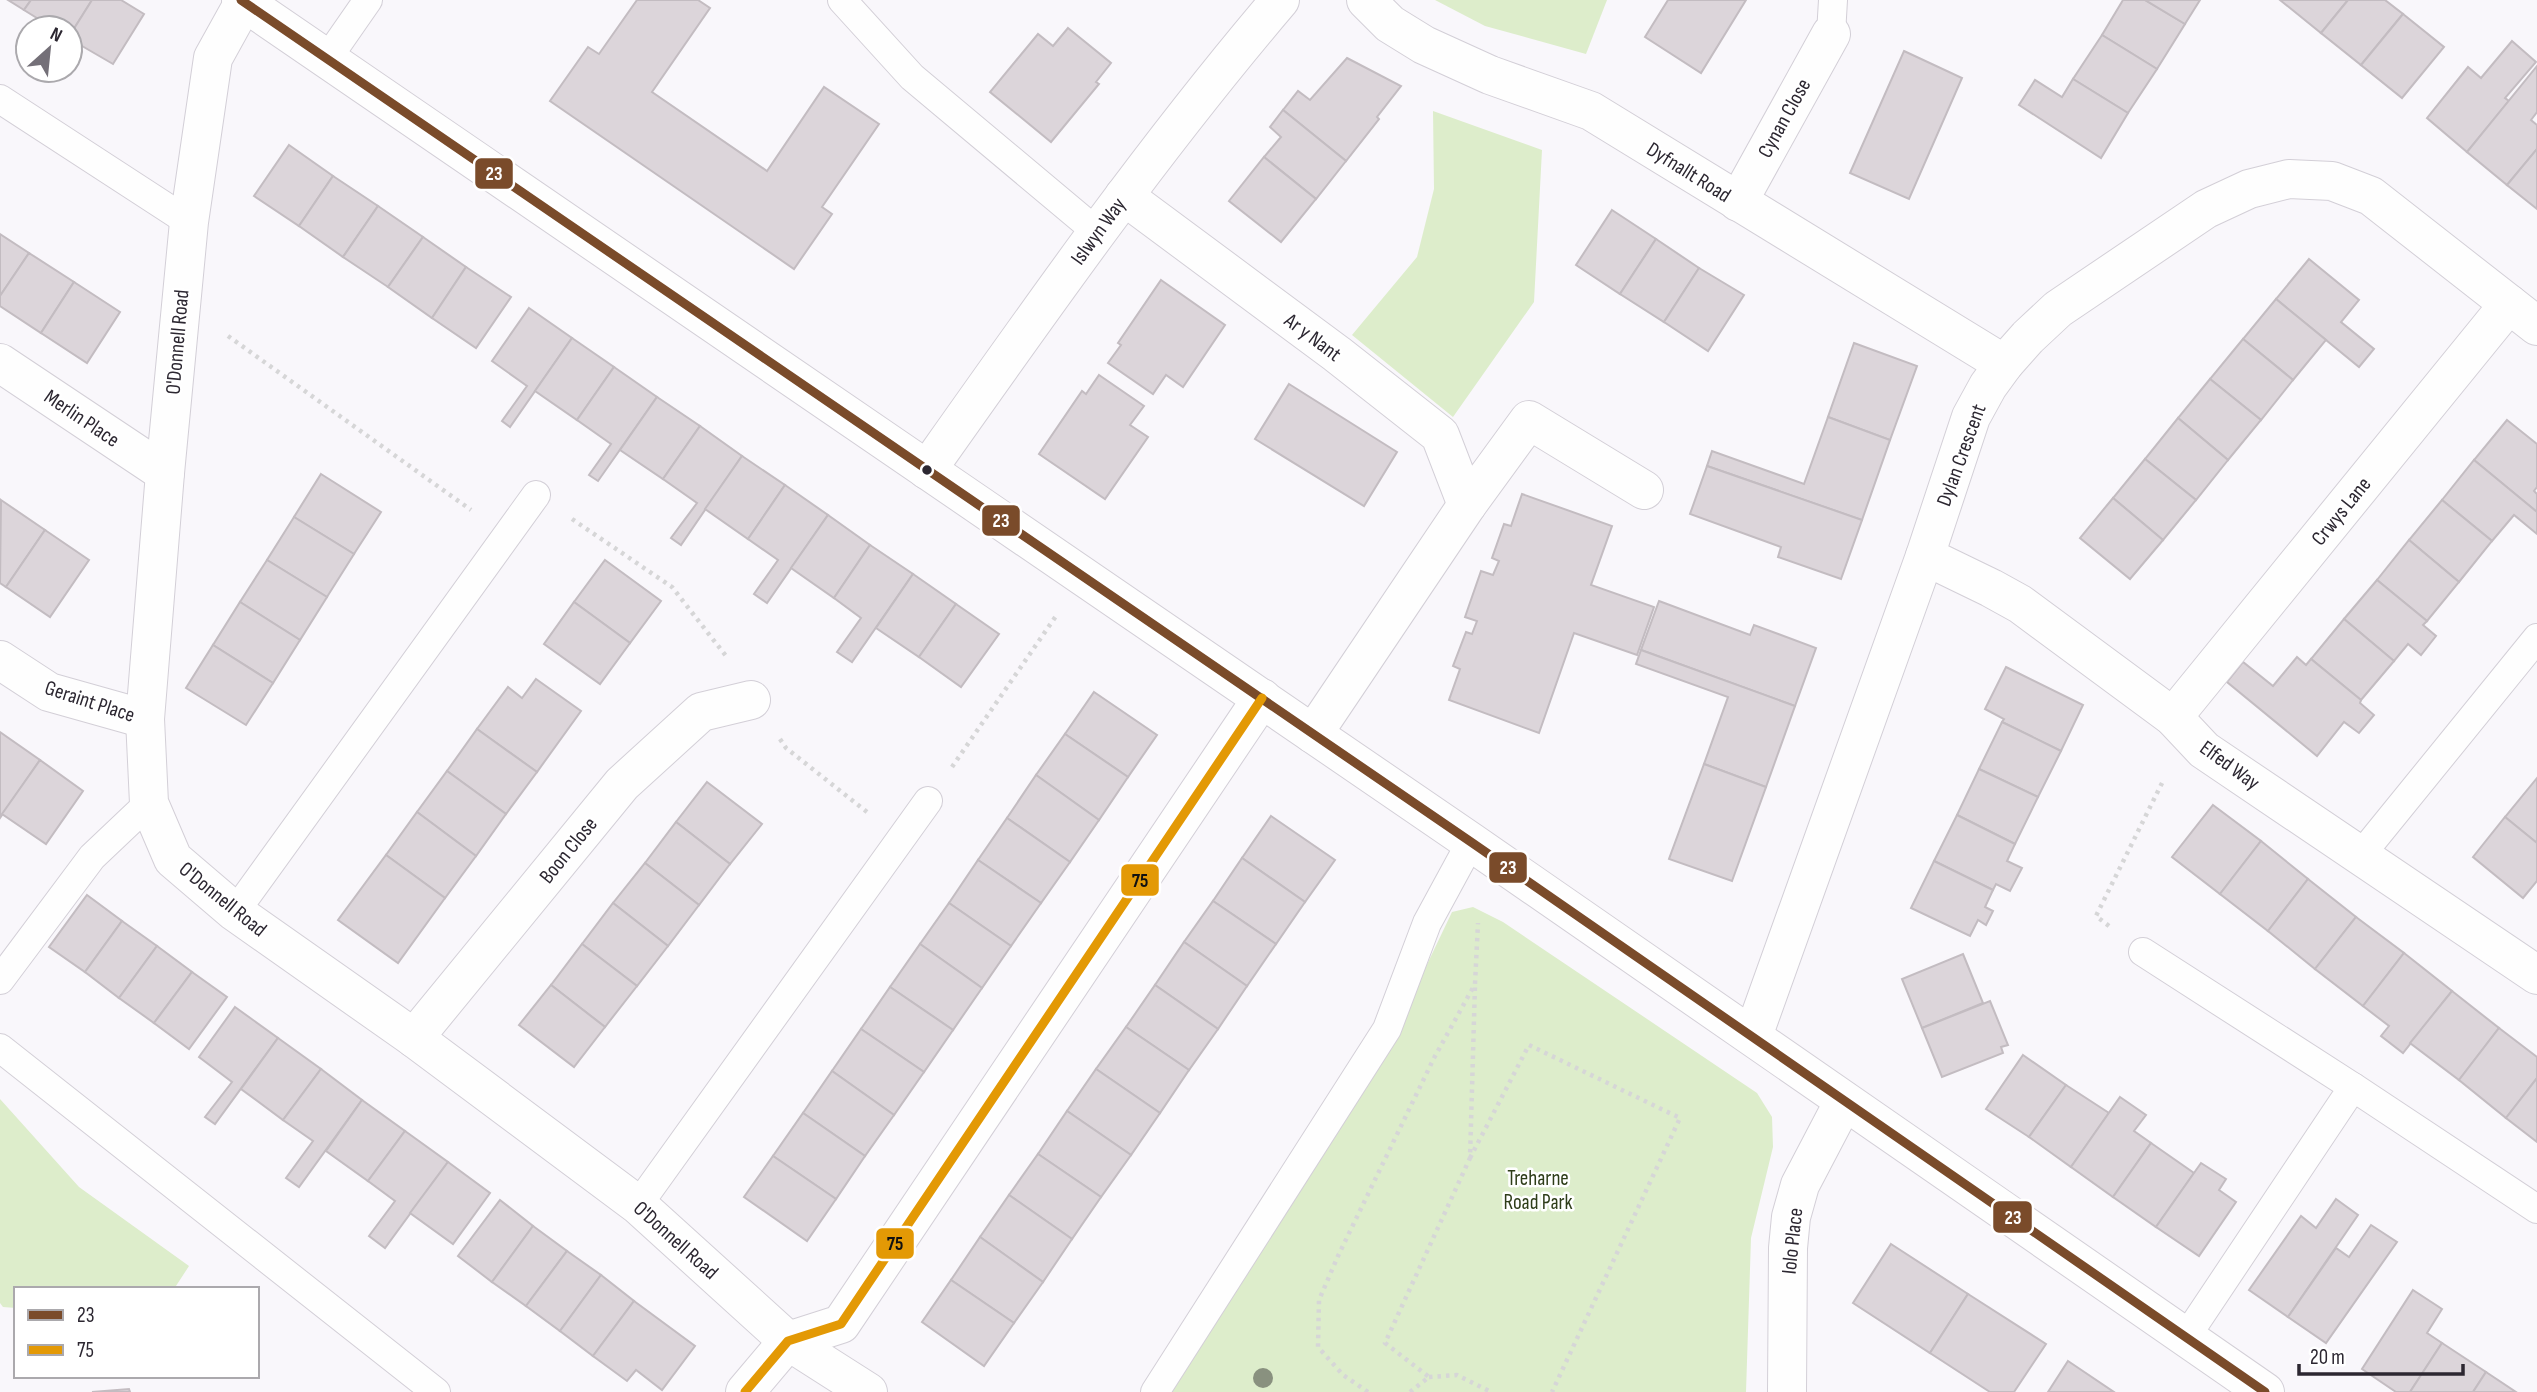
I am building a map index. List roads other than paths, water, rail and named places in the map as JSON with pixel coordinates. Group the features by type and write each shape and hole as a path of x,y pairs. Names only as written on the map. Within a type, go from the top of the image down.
{"street":[{"name":"Islwyn Way","path":"927,470 1097,232 1178,124 1280,0"},
{"name":"Dyfnallt Road","path":"1366,0 1391,24 1423,45 1490,75 1591,111 2004,364"},
{"path":"243,1 1262,698 2265,1392"},
{"name":"O'Donnell Road","path":"243,1 213,58 189,222 165,472 145,719 149,803 173,859 235,912 414,1038 638,1205 788,1341 868,1392"},
{"name":"Cynan Close","path":"1738,202 1832,17"},
{"name":"Dylan Crescent","path":"1753,1036 1925,556 1971,418 1988,386 2028,337 2058,309 2206,209 2249,189 2289,178 2332,181 2371,196 2523,315"},
{"name":"Ar y Nant","path":"1124,196 1337,354 1440,435 1467,505"},
{"name":"Crwys Lane","path":"2173,718 2523,315"},
{"name":"Merlin Place","path":"0,363 165,472"},
{"path":"1313,734 1467,505 1529,420 1644,490"},
{"name":"Elfed Way","path":"1925,556 2020,604 2173,718 2204,750 2537,975"},
{"name":"Geraint Place","path":"0,660 49,692 145,719"},
{"path":"745,1392 788,1341 841,1324 1262,698"},
{"name":"Boon Close","path":"414,1038 622,784 701,712 751,700"},
{"name":"Iolo Place","path":"1787,1392 1788,1248 1791,1217 1800,1185 1844,1101"}],"lane":[{"path":"327,59 368,0"},
{"path":"842,0 912,77 1097,232"},
{"path":"0,99 189,222"},
{"path":"235,912 536,495"},
{"path":"2360,856 2537,638"},
{"path":"638,1205 928,801"},
{"path":"0,980 92,857 149,803"},
{"path":"1155,1392 1387,1029 1427,923 1471,842"},
{"path":"2143,952 2537,1209"},
{"path":"0,1048 436,1392"},
{"path":"2186,1337 2353,1087"}],"park label":[{"name":"Treharne Road Park","path":"1538,1190"}]}
